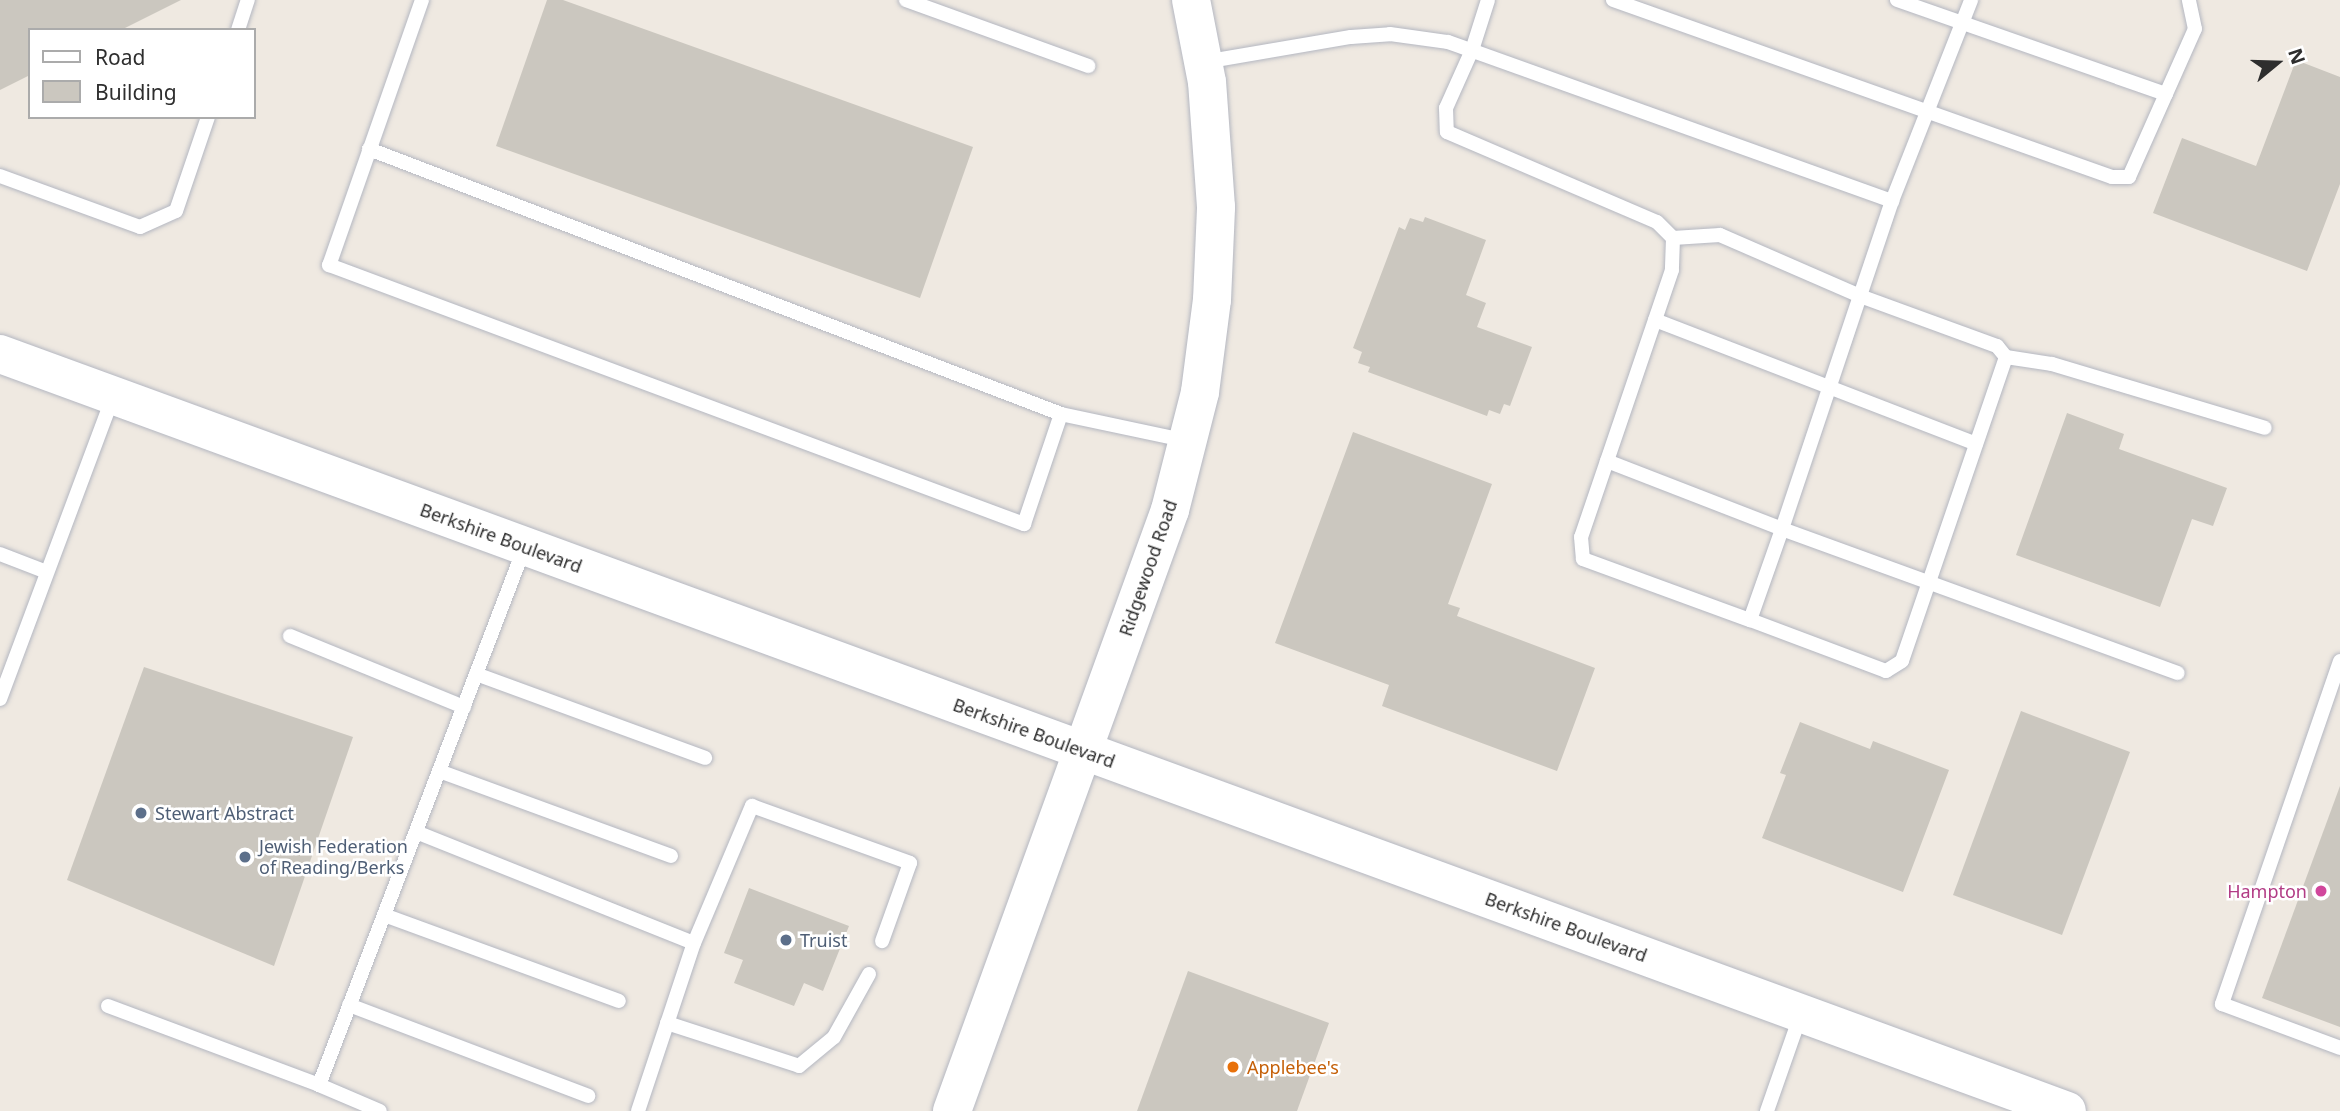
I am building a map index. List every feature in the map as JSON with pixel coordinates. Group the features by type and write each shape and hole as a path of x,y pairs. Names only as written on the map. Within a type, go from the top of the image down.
{"main road":[{"name":"Ridgewood Road","path":"952,1111 1170,510 1200,393 1212,300 1216,207 1203,63 1191,0"},
{"name":"Berkshire Boulevard","path":"0,354 2067,1111"}],"lane":[{"path":"239,28 248,0"},
{"path":"422,0 328,265 1024,524 1061,414"},
{"path":"906,0 1088,66"},
{"path":"1488,0 1472,50 1446,108 1447,132 1657,222 1673,238 1672,270 1581,537 1583,558 1886,671 1902,661 2006,358"},
{"path":"1613,0 2112,177 2129,177 2195,29 2189,0"},
{"path":"1897,0 1962,25 2166,94"},
{"path":"1750,620 1892,201 1930,112 1971,0"},
{"path":"1203,63 1351,37 1390,34 1448,42 1892,201"},
{"path":"0,176 140,227 176,211 207,119"},
{"path":"369,149 1061,414 1189,441"},
{"path":"1673,238 1720,235 1860,296 1997,346 2006,358 2052,364 2265,428"},
{"path":"1655,320 1976,444"},
{"path":"1,695 113,395"},
{"path":"1607,461 1782,529 2178,673"},
{"path":"319,1084 525,546"},
{"path":"0,554 47,572"},
{"path":"290,636 464,707"},
{"path":"2340,661 2222,1004 2340,1048"},
{"path":"476,674 705,758"},
{"path":"439,771 671,856"},
{"path":"638,1111 694,943 751,806 910,863 882,941"},
{"path":"415,832 694,943"},
{"path":"384,915 619,1000"},
{"path":"667,1023 799,1066 834,1037 869,974"},
{"path":"349,1005 588,1096"},
{"path":"108,1006 319,1084 380,1111"},
{"path":"1767,1111 1801,1013"}],"building":[{"path":"0,0 181,0 125,28 28,28 28,76 0,90"},
{"path":"547,0 563,0 973,147 920,298 496,146"},
{"path":"2296,60 2340,77 2340,184 2307,271 2153,213 2182,138 2256,166"},
{"path":"1425,217 1486,240 1466,295 1486,303 1477,327 1532,347 1510,406 1504,404 1500,414 1489,410 1487,416 1368,372 1370,367 1358,363 1362,352 1353,348 1399,227 1405,230 1410,218 1423,222"},
{"path":"2067,413 2124,434 2119,449 2227,488 2213,526 2192,519 2160,607 2016,555"},
{"path":"1353,432 1492,484 1448,604 1460,608 1457,616 1595,668 1557,771 1382,706 1389,685 1275,643"},
{"path":"144,667 353,737 274,966 67,880"},
{"path":"2021,711 2130,752 2062,935 1953,895"},
{"path":"1800,722 1870,749 1873,741 1949,770 1903,892 1762,838 1786,775 1780,773"},
{"name":"Hampton","path":"2340,786 2340,1027 2262,998"},
{"name":"Truist","path":"749,888 849,926 823,991 804,983 794,1006 734,983 743,960 724,953"},
{"name":"Applebee's","path":"1188,971 1329,1023 1297,1111 1137,1111"}],"place":[{"name":"Stewart Abstract","path":"141,813"},
{"name":"Jewish Federation of Reading/Berks","path":"245,857"},
{"name":"Hampton","path":"2321,891"},
{"name":"Truist","path":"786,940"},
{"name":"Applebee's","path":"1233,1067"}]}
